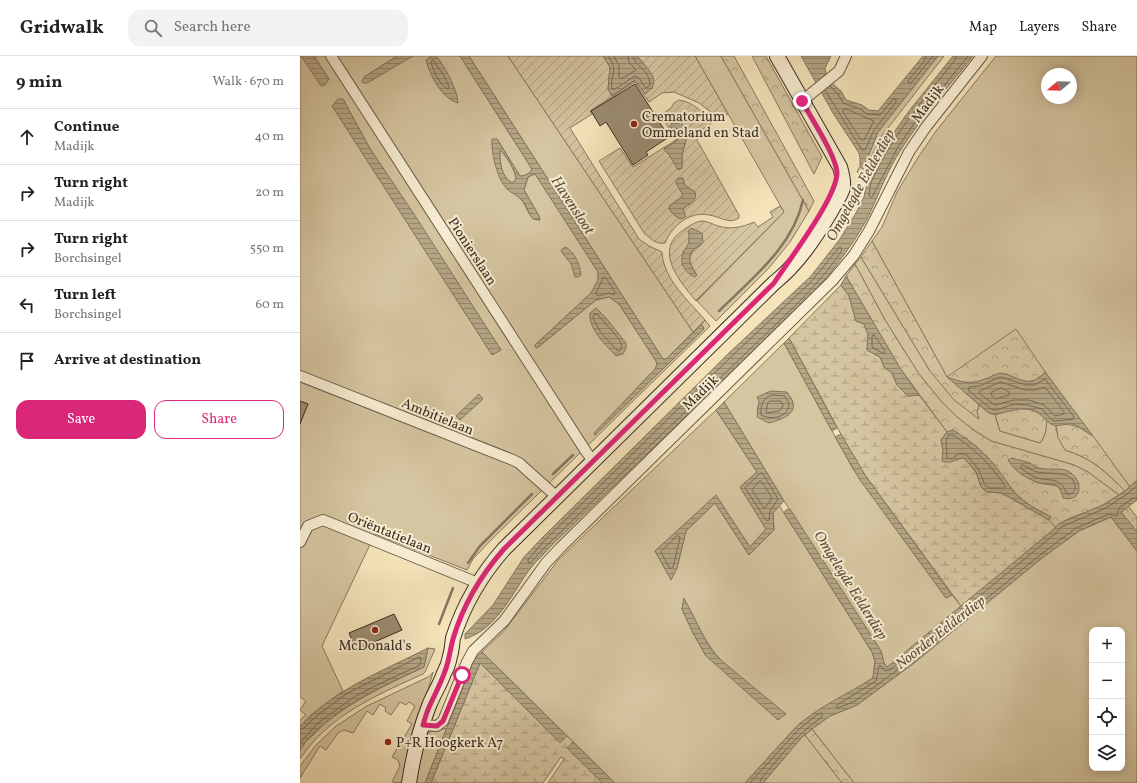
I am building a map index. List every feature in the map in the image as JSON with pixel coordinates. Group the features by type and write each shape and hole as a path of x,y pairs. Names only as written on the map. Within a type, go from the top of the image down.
{"main road":[{"path":"409,783 416,749 429,706 444,673 450,656 453,640 465,607 478,583 492,563 504,549 593,461 774,283 786,273 804,253 840,195 843,188 843,178 840,167 777,56"}],"street":[{"name":"Pionierslaan","path":"330,56 593,461"},
{"path":"802,101 839,71 846,56"},
{"name":"Madijk","path":"423,725 437,726 443,721 473,651 504,621 546,563 832,281 854,255 869,232 909,152 926,127 982,56"},
{"name":"Ambitielaan","path":"300,376 513,460 519,463 557,497"},
{"name":"Oriëntatielaan","path":"300,542 308,526 323,520 478,583"}],"green space":[{"path":"300,56 329,79 314,56 397,56 364,77 413,56 432,56 426,60 430,72 440,88 453,101 455,92 447,74 436,56 460,56 532,169 524,176 520,176 497,139 492,143 493,150 508,190 515,193 520,198 533,219 540,220 524,190 528,177 535,173 598,272 598,280 591,293 535,345 535,347 537,348 596,300 609,297 619,304 656,361 657,365 655,369 594,434 704,329 701,325 705,320 710,326 493,538 473,559 467,570 375,534 322,646 343,691 311,715 300,727 300,720 306,715 300,710 306,701 300,697","holes":["343,99 369,147 501,350 492,354 339,116"]},
{"path":"469,56 508,56 693,332 666,359 663,359"},
{"path":"508,56 603,56 610,67 608,89 612,96 636,80 652,89 653,79 642,61 636,56 695,56 728,114 717,120 711,112 699,103 674,92 662,93 649,102 635,82 590,111 592,114 570,128 639,239 662,252 663,262 672,280 705,320 693,332"},
{"path":"695,56 721,56 809,211 790,242 769,268 716,321 697,301 784,212"},
{"path":"721,56 734,56 814,201 809,211"},
{"path":"752,56 766,56 822,157 814,174"},
{"path":"938,56 944,56 881,137 864,172 861,174 857,172 860,166 863,168 878,132"},
{"path":"996,56 1137,56 1137,480 1130,487 1026,346 947,377 872,241 882,227 897,192 936,131"},
{"path":"679,100 693,105 705,115 711,124 700,132 697,140 739,215 739,218 732,221 709,215 695,215 682,221 672,231 665,243 659,243 653,241 644,233 599,161 620,148 633,167 676,140 661,115 671,108 674,103","holes":["676,118 685,127 687,136 682,155 682,168 678,169 664,149 678,140 670,126 672,124 669,119","683,178 685,185 691,189 691,203 683,209 684,212 670,205 683,195 679,187"]},
{"path":"500,150 508,160 515,173 516,180 512,183 503,173 500,164"},
{"path":"780,206 784,212 696,301 683,285 672,267 670,248 674,239 686,228 701,221 728,228 741,227 754,222 758,227 773,217 770,212","holes":["689,238 701,245 693,251 690,258 690,262 697,275 683,266 683,252 689,244"]},
{"path":"872,241 947,377 1016,329 1045,372 1037,379 1030,381 1012,377 1008,374 1002,374 982,381 972,382 961,382 949,378 979,405 977,412 979,419 954,400 930,371 861,257"},
{"path":"861,257 930,371 978,418 977,412 979,405 989,413 995,415 1000,431 1040,443 1045,435 1047,420 1051,424 1056,425 1056,430 1065,450 1091,461 1125,491 1119,495 1088,472 1074,465 991,441 957,417 941,401 919,374 885,320 855,264"},
{"path":"855,264 885,320 919,374 941,401 957,417 991,441 1074,465 1088,472 1119,495 1099,507 1068,519 1056,528 1049,520 1051,517 1031,506 1017,495 988,458 977,447 953,430 947,432 900,368 846,276","holes":["1033,465 1037,468 1046,470 1062,470 1071,473 1079,484 1071,498 1067,499 1057,486 1039,483"]},
{"path":"841,285 849,296 856,321 864,324 868,334 867,350 880,357 884,367 892,373 897,385 908,396 919,395 947,432 941,440 943,450 959,458 964,458 976,472 981,487 987,492 1002,493 1049,520 1056,528 961,606 857,464 789,338"},
{"path":"784,343 853,469 946,598 952,595 961,606 887,668 881,651 784,501 724,402","holes":["766,393 790,398 793,401 757,411 759,403"]},
{"path":"1016,408 1033,411 1040,414 1047,420 1045,435 1040,443 1000,431 995,415"},
{"path":"716,410 757,472 740,487 766,529 750,547 716,496 655,551 671,579 677,568 686,531 715,503 749,555 774,530 773,513 779,505 872,652 875,661 873,678 815,713 796,727 745,783 615,783 482,652 504,631 559,559","holes":["684,599 706,639 722,661 706,656 682,609"]},
{"path":"1067,424 1078,427 1093,436 1130,487 1125,491 1091,461 1065,450 1058,438 1056,425"},
{"path":"1128,506 1137,517 1137,532 1121,512"},
{"path":"1111,517 1137,551 1137,783 854,783 812,729 830,716 857,705 914,663 1042,558 1079,531"},
{"path":"428,648 435,649 423,674 388,690 340,718 325,730 300,759 300,750 304,744 337,714 394,681 424,667"},
{"path":"480,663 559,742 567,736 573,742 567,748 602,783 548,783 564,759 561,757 543,783 431,783"},
{"path":"433,672 405,783 392,782 400,766 398,760 392,757 412,724 407,721 415,706 409,702 406,705 400,702 391,715 385,711 386,708 380,704 373,715 367,711 353,733 344,730 338,733 326,750 320,746 300,778 300,766 317,744 336,726 367,706 430,676"},
{"path":"447,728 425,783 414,783 426,733"},
{"path":"812,729 854,783 842,783 805,735"},
{"path":"805,735 842,783 763,783 802,737"}],"water":[{"path":"301,56 314,56 329,79 325,85 321,86"},
{"path":"397,56 413,56 367,83 363,83 362,81 364,77"},
{"path":"432,56 436,56 446,71 456,92 458,103 446,96 433,79 426,60"},
{"path":"460,56 469,56 663,359 666,359 701,325 703,326 704,329 595,435 594,433 655,369 657,365 656,361 619,304 609,297 596,300 537,348 535,347 535,345 591,293 598,280 598,272 535,174 528,177 524,190 540,220 533,219 522,200 503,185 495,165 492,139 497,139 520,176 524,176 532,169","holes":["500,150 511,164 515,173 516,180 512,183 506,177 502,169"]},
{"path":"603,56 636,56 652,74 654,79 651,89 645,94 635,80 612,96 608,89 610,67"},
{"path":"801,56 831,56 825,68 826,74 834,85 841,91 846,100 862,105 869,110 878,111 923,56 938,56 878,132 863,169 860,166 859,153 833,113"},
{"path":"953,56 973,56 927,112 910,136 887,174 867,219 846,253 821,284 803,304 550,547 533,565 504,607 487,626 477,634 465,639 465,634 493,605 524,557 542,538 729,353 811,276 840,239 856,213 864,197 868,177 888,141 909,111"},
{"path":"338,99 343,99 369,147 414,214 501,350 492,355 332,106"},
{"path":"676,118 685,127 687,136 682,155 682,168 678,170 664,149 678,140 670,126 672,124 669,119"},
{"path":"683,178 685,185 695,192 696,195 694,200 683,209 686,217 680,219 669,209 670,205 683,195 676,183 677,179"},
{"path":"691,228 702,233 703,242 690,254 691,265 697,275 695,277 688,273 682,264 683,253 689,241 688,231"},
{"path":"566,247 572,252 580,267 581,275 578,277 575,277 571,264 561,251"},
{"path":"846,276 900,368 919,395 908,396 897,385 892,373 884,367 880,357 867,350 868,334 864,324 856,321 849,296 841,285"},
{"path":"596,308 626,343 626,348 623,354 616,356 595,331 590,319 590,313"},
{"path":"789,338 837,428 832,431 784,343"},
{"path":"1045,372 1093,436 1072,424 1053,425 1037,412 1030,409 1020,409 998,414 989,413 947,377 969,383 980,381 1000,373 1024,381 1034,381"},
{"path":"771,391 787,392 792,400 793,410 787,416 769,423 757,417 759,401 757,397"},
{"path":"479,394 483,399 460,420 456,416"},
{"path":"724,402 784,501 773,513 774,530 749,555 715,503 686,531 677,568 671,580 655,551 716,495 750,547 766,529 740,487 757,472 716,410"},
{"path":"953,430 984,453 1015,493 1029,505 1051,517 1049,520 1002,493 987,492 981,487 976,472 964,458 952,462 942,461 943,450 941,440 947,432"},
{"path":"841,434 865,475 952,595 946,598 860,480 835,437"},
{"path":"1012,458 1030,463 1038,468 1062,469 1071,473 1078,482 1078,493 1070,498 1063,498 1061,490 1058,486 1039,483 1017,471 1008,460"},
{"name":"Noorder Eelderdiep","path":"1137,480 1137,500 1121,512 1137,532 1137,551 1111,517 1079,531 1042,558 914,663 857,705 830,716 802,737 763,783 745,783 796,727 824,706 873,678 875,661 872,652 784,513 786,510 790,509 881,651 884,663 887,667 1053,530 1058,524 1105,504 1125,491"},
{"path":"684,598 713,652 786,714 778,720 706,656 682,609"},
{"path":"428,648 424,667 373,691 339,712 324,723 300,750 300,727 327,702 360,682"},
{"path":"482,652 567,736 560,743 480,663 431,783 425,783 474,659"},
{"path":"573,742 615,783 602,783 567,748"}],"building":[{"name":"Crematorium Ommeland en Stad","path":"635,84 669,137 646,152 648,155 633,165 606,122 600,126 591,111"},
{"path":"300,401 308,404 300,424"},
{"path":"394,614 402,630 356,650 349,633"}],"waterway":[{"path":"719,311 757,274 780,247 790,233 798,217 803,200"},
{"path":"553,474 573,455"},
{"path":"468,563 480,546 532,494"},
{"path":"439,624 453,588"}],"place":[{"name":"Crematorium Ommeland en Stad","path":"634,124"},
{"name":"McDonald's","path":"375,630"},
{"name":"P+R Hoogkerk A7","path":"388,742"}],"route":[{"path":"462,675 443,721 437,726 423,725 429,706 438,688 450,656 458,624 484,573 504,549 774,283 798,249 816,219 834,188 837,172 834,158 802,101"}],"water label":[{"name":"Omgelegde Eelderdiep","path":"860,185"},
{"name":"Havensloot","path":"573,205"},
{"name":"Omgelegde Eelderdiep","path":"851,585"}]}
